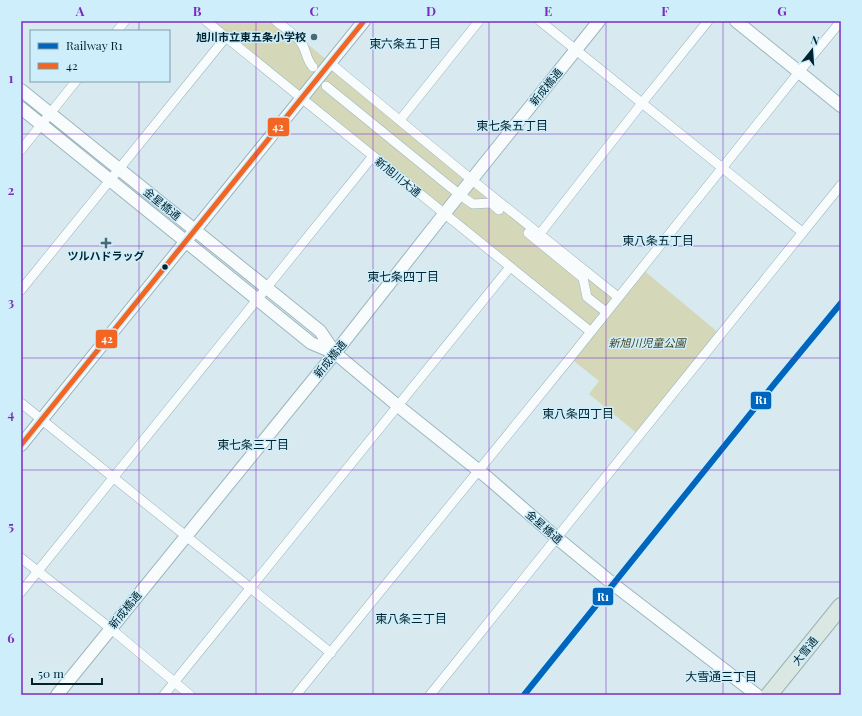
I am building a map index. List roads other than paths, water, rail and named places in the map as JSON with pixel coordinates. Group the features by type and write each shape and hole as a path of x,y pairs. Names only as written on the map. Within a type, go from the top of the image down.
{"highway":[{"name":"大雪通","path":"769,695 841,606"}],"street":[{"path":"118,30 125,21"},
{"name":"新旭川大通","path":"206,21 591,332"},
{"path":"276,21 300,40 308,63 313,67"},
{"path":"21,445 364,21"},
{"path":"400,120 479,21"},
{"path":"540,21 802,232"},
{"name":"新成橋通","path":"57,695 335,353 599,21"},
{"path":"540,235 642,103 708,21"},
{"path":"736,21 841,106"},
{"path":"296,695 479,471 798,72 841,21"},
{"path":"21,290 226,38"},
{"path":"330,64 618,297"},
{"path":"21,150 75,82"},
{"path":"326,86 460,195 473,204 491,203 583,278 587,297 606,312"},
{"name":"金星橋通","path":"21,90 320,331 335,353 479,471 557,538 613,584 757,695"},
{"name":"金星橋通","path":"21,108 310,343 335,353"},
{"path":"21,592 112,477 373,156"},
{"path":"430,695 802,232 841,186"},
{"path":"164,695 510,267"},
{"path":"21,403 331,652"},
{"path":"21,558 110,628 190,695"}],"rail line":[{"name":"R1","path":"524,695 841,303"}],"place":[{"name":"旭川市立東五条小学校","path":"314,37"},
{"name":"ツルハドラッグ","path":"106,243"}],"district":[{"name":"東六条五丁目","path":"405,44"},
{"name":"東七条五丁目","path":"512,126"},
{"name":"東八条五丁目","path":"658,241"},
{"name":"東七条四丁目","path":"403,277"},
{"name":"東八条四丁目","path":"578,414"},
{"name":"東七条三丁目","path":"253,445"},
{"name":"東八条三丁目","path":"411,619"},
{"name":"大雪通三丁目","path":"721,677"}],"park label":[{"name":"新旭川児童公園","path":"647,343"}]}
